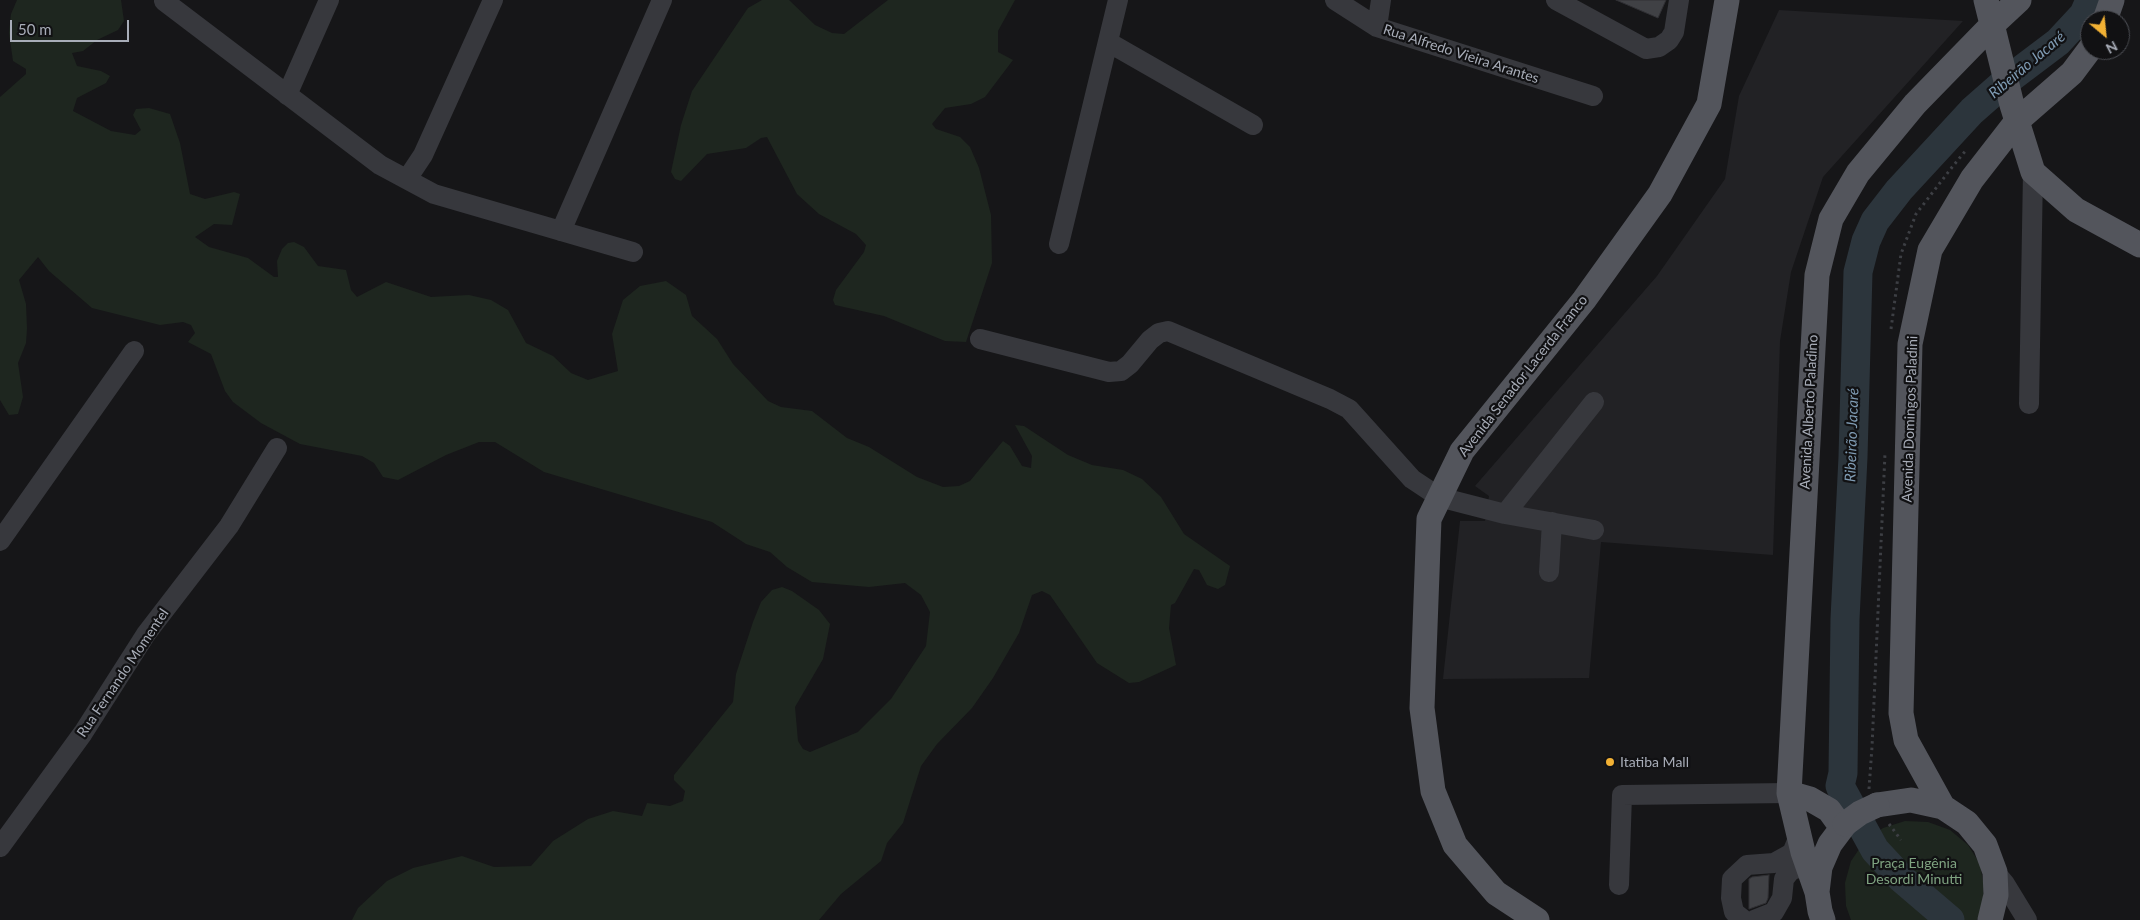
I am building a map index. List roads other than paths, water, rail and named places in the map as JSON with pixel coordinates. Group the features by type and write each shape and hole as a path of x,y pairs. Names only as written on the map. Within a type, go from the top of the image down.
{"main road":[{"name":"Avenida Senador Lacerda Franco","path":"1538,920 1496,893 1455,845 1433,790 1422,708 1429,519 1462,451 1584,300 1660,194 1709,104 1726,0"},
{"path":"1986,0 2014,113 2033,172 2076,210 2140,245"},
{"name":"Avenida Alberto Paladino","path":"1818,903 1789,793 1817,275 1831,219 1864,165 1915,104 1994,36 2019,0"},
{"name":"Avenida Domingos Paladini","path":"1943,807 1906,740 1901,712 1910,344 1930,250 1972,179 2014,113 2072,73 2082,60"},
{"path":"1789,793 1810,799 1829,810 1844,826"},
{"name":"Avenida Domingos Paladini","path":"1818,903 1820,867 1830,844 1844,826 1860,813 1877,805 1911,800 1943,807 1967,823 1985,845 1994,872 1997,920"}],"street":[{"path":"287,95 329,0"},
{"path":"407,179 423,155 493,0"},
{"path":"561,231 662,0"},
{"path":"1059,244 1118,0"},
{"name":"Rua Alfredo Vieira Arantes","path":"1335,0 1377,27 1592,96"},
{"path":"1377,27 1381,0"},
{"path":"1556,0 1646,49 1659,47 1670,40 1674,32 1679,0"},
{"path":"164,1 380,165 434,194 633,252"},
{"path":"1108,42 1253,125"},
{"path":"2029,404 2033,172"},
{"path":"980,339 1109,372 1121,371 1130,364 1150,340 1159,333 1168,331 1330,399 1349,410 1412,480 1439,498 1505,514 1594,530"},
{"path":"0,541 134,351"},
{"path":"1505,514 1594,402"},
{"name":"Rua Fernando Momentel","path":"0,847 83,733 146,634 229,526 277,448"},
{"path":"1549,572 1552,522"},
{"path":"1619,885 1622,795 1789,793"},
{"path":"1744,920 1734,912 1731,898 1732,879 1747,865 1774,863 1792,853 1799,836"},
{"path":"1754,920 1774,912 1782,898 1784,879 1791,870 1803,867 1818,903"},
{"path":"1994,872 2005,884 2027,920"}],"waterway":[{"name":"Ribeirão Jacaré","path":"1950,920 1902,879 1875,850 1840,786 1843,773 1845,619 1853,457 1858,272 1866,241 1875,221 1899,190 1972,111 2005,82 2058,42 2084,14 2090,0"}],"place":[{"name":"Itatiba Mall","path":"1610,762"}],"park label":[{"name":"Praça Eugênia Desordi Minutti","path":"1914,872"}]}
